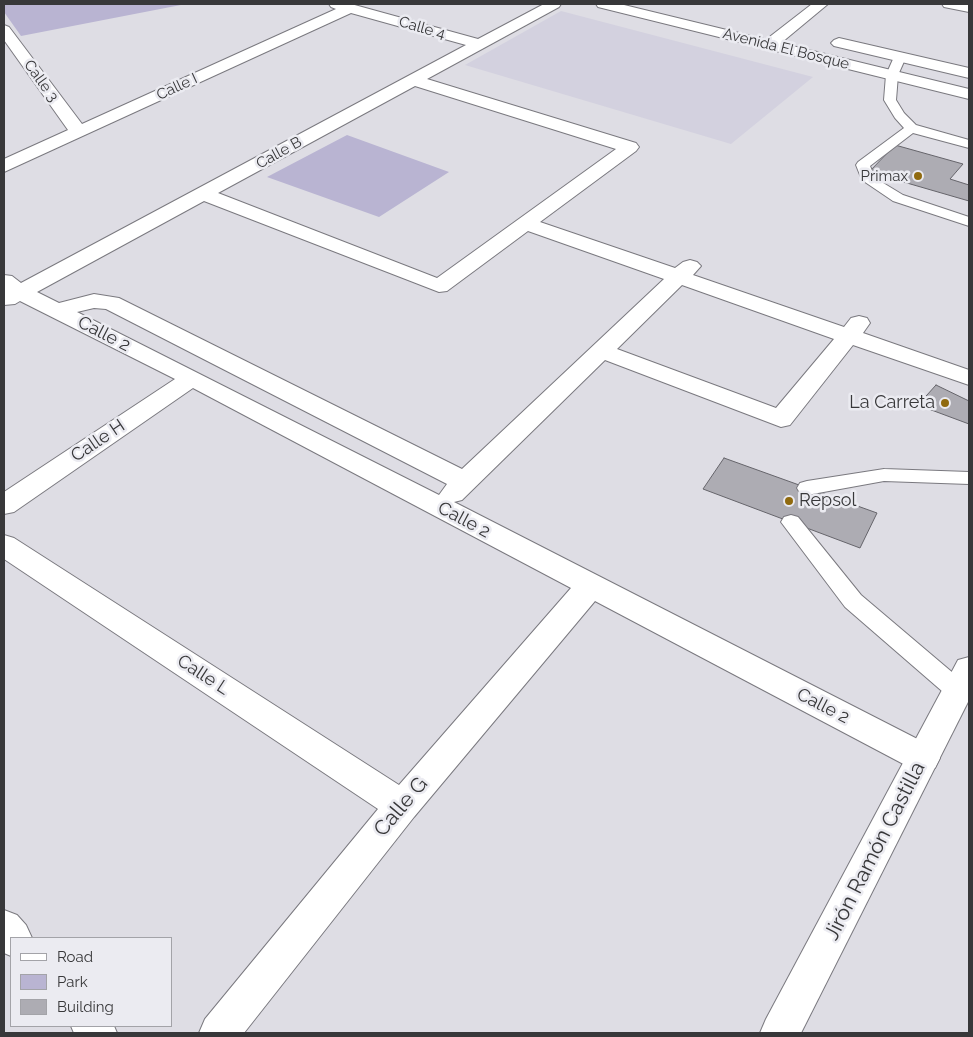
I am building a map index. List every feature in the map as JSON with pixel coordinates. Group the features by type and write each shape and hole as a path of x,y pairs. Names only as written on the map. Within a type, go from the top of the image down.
{"street":[{"name":"Calle B","path":"9,291 204,194 554,4"},
{"name":"Avenida El Bosque","path":"603,4 969,94"},
{"path":"769,45 821,4"},
{"path":"949,4 969,8"},
{"name":"Calle 4","path":"343,6 480,44"},
{"name":"Calle I","path":"4,166 343,6"},
{"name":"Avenida El Bosque","path":"768,26 806,35"},
{"name":"Calle 3","path":"4,30 79,132"},
{"name":"Avenida El Bosque","path":"825,39 969,73"},
{"path":"204,194 439,286 630,148 413,80"},
{"path":"530,219 854,329 969,378"},
{"path":"437,506 465,482 684,271"},
{"name":"Calle 2","path":"9,291 56,310 192,378 923,758"},
{"path":"56,310 94,301 111,303 465,482"},
{"path":"602,351 781,419 854,329"},
{"path":"854,329 969,358"},
{"name":"Calle H","path":"4,505 192,378"},
{"name":"Calle L","path":"4,545 402,806"},
{"name":"Calle G","path":"219,1033 402,806 590,586"},
{"name":"Jirón Ramón Castilla","path":"780,1033 964,680"}],"lane":[{"path":"900,57 892,75 890,100 899,115 911,128 969,144"},
{"path":"911,128 863,165 869,180 898,198 969,222"},
{"path":"807,488 884,475 969,478"},
{"path":"791,522 853,601 964,680"}],"shaded area":[{"path":"561,11 813,77 731,144 465,65"}],"green space":[{"path":"4,4 186,4 21,36 4,12"},
{"path":"347,135 449,172 379,217 267,177"}],"building":[{"name":"Primax","path":"895,145 963,164 950,179 969,185 969,201 869,172"},
{"name":"La Carreta","path":"936,385 969,401 969,424 918,405"},
{"name":"Repsol","path":"724,458 877,513 860,548 703,489"}],"place":[{"name":"Primax","path":"918,176"},
{"name":"La Carreta","path":"945,403"},
{"name":"Repsol","path":"789,501"}]}
